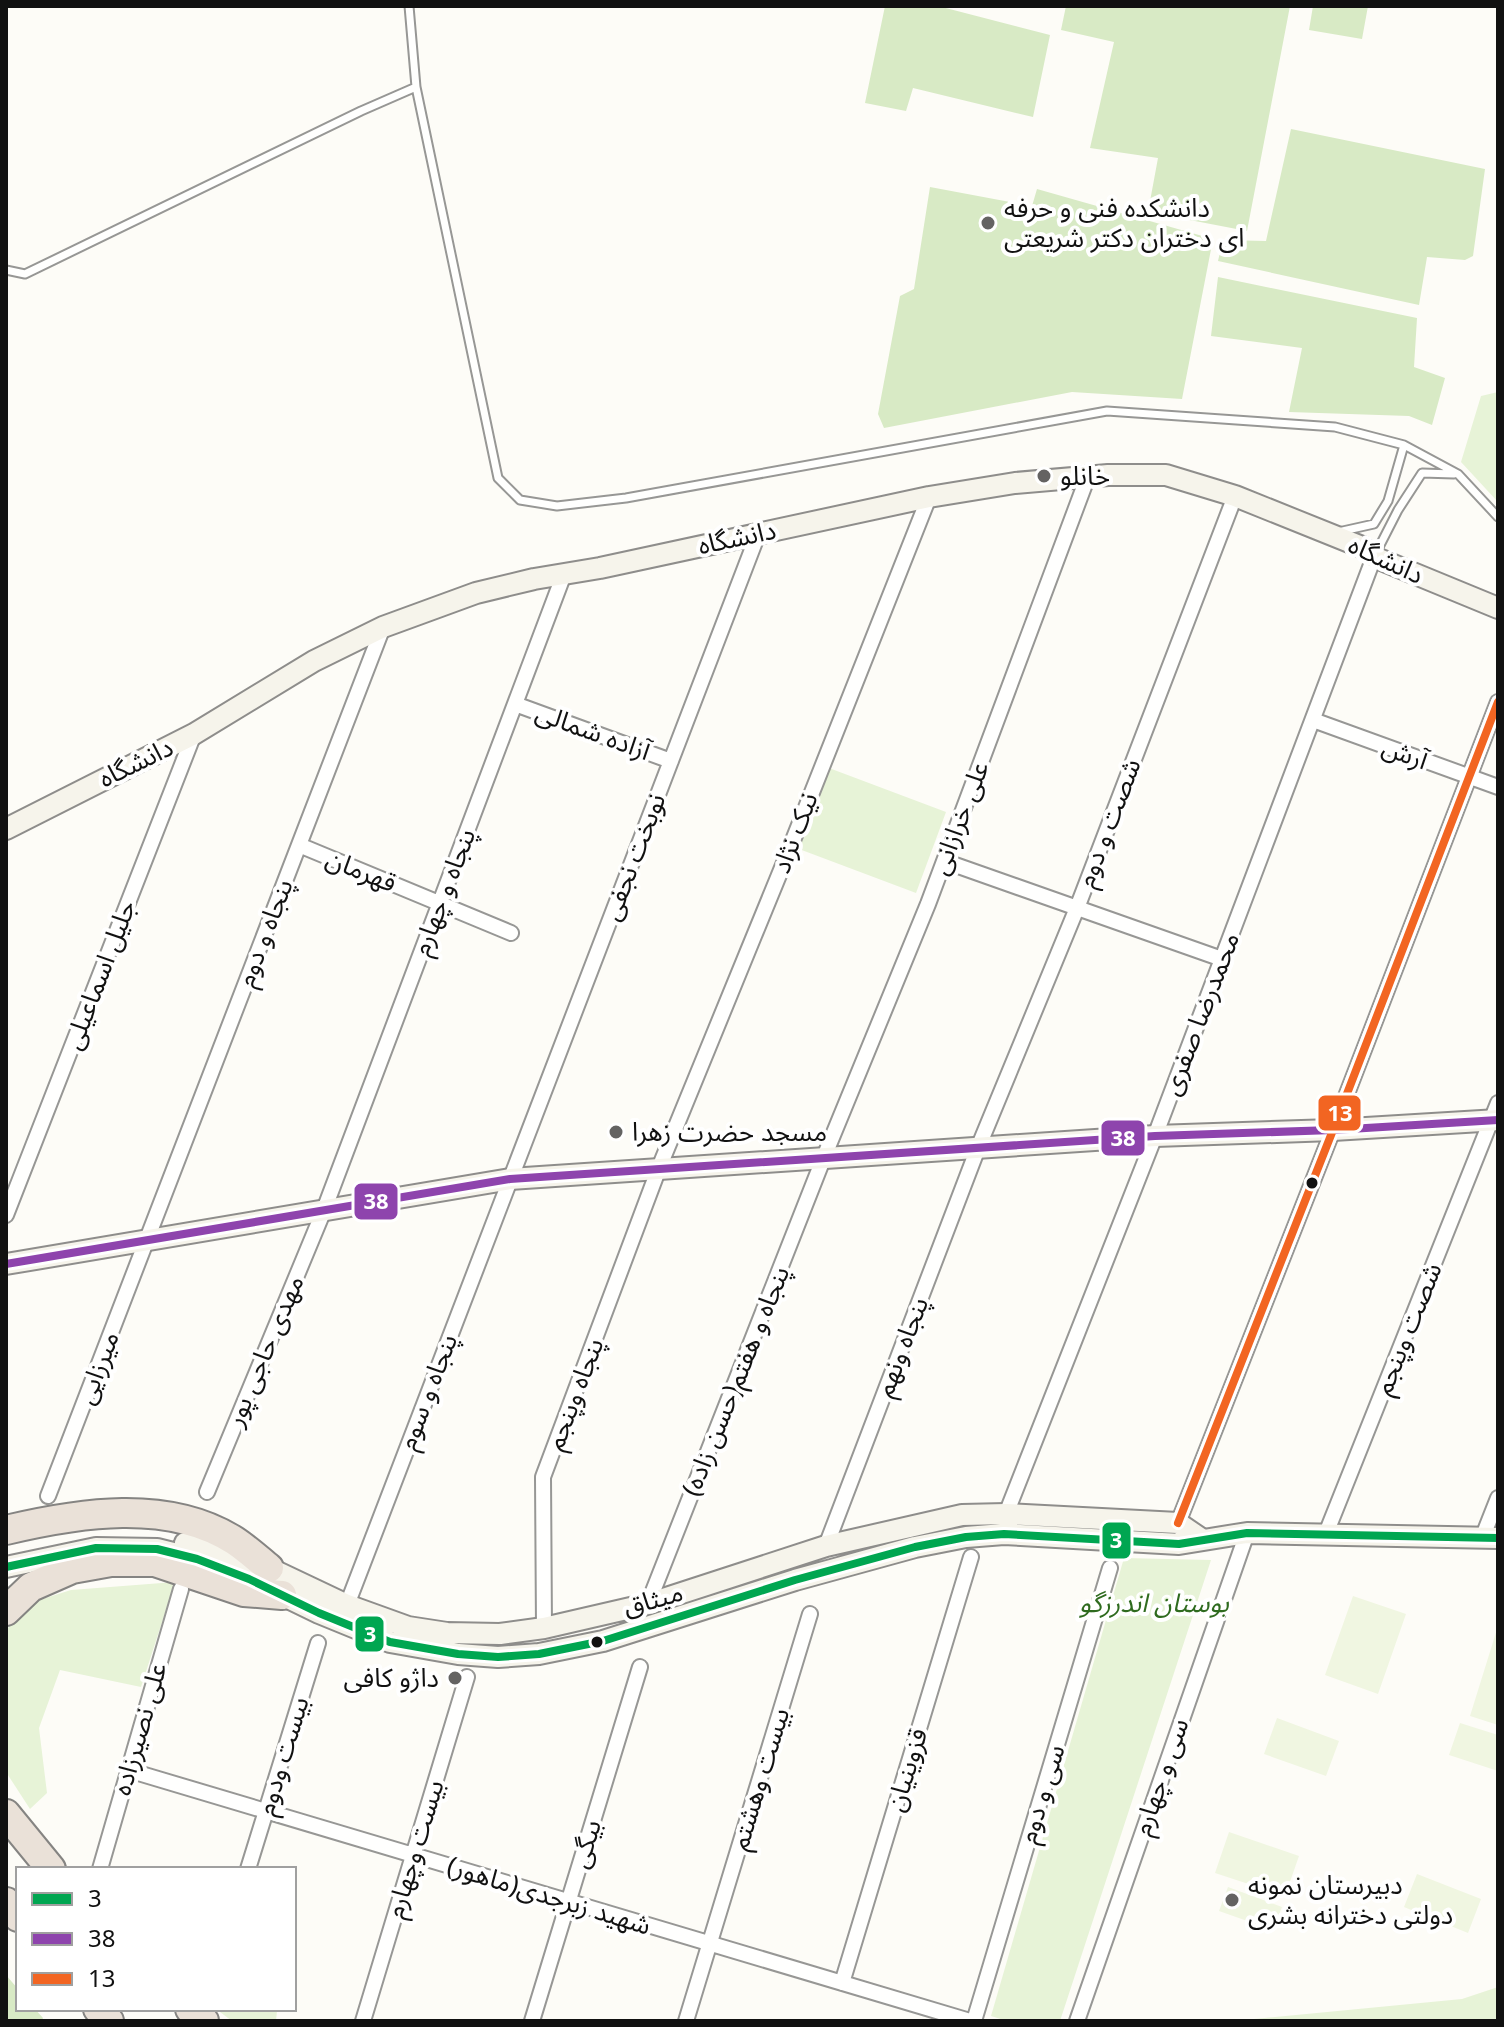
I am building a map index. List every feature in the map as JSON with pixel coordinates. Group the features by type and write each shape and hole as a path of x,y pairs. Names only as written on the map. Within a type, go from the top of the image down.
{"highway":[{"path":"6,1530 92,1514 141,1513 194,1523 234,1540 269,1568"},
{"path":"6,1611 31,1587 72,1569 111,1562 155,1562 244,1592 282,1595"},
{"path":"6,1814 49,1867"}],"street":[{"name":"دانشگاه","path":"6,829 194,734 314,661 383,627 476,593 929,497 1015,483 1088,476 1166,475 1235,496 1362,547 1374,557 1498,608"},
{"name":"علی خرازانی","path":"824,1157 944,861 1088,476"},
{"name":"شصت و دوم","path":"978,1148 1077,908 1235,496"},
{"name":"نیک نژاد","path":"659,1168 929,497"},
{"name":"نوبخت نجفی","path":"510,1179 758,534"},
{"name":"محمدرضا صفری","path":"1005,1524 1374,557"},
{"name":"پنجاه و چهارم","path":"324,1210 564,574"},
{"name":"پنجاه و دوم","path":"148,1240 383,627"},
{"path":"1203,1540 1178,1523 1498,702"},
{"name":"آزاده شمالی","path":"515,704 671,761"},
{"name":"آرش","path":"1313,720 1498,787"},
{"name":"جلیل اسماعیلی","path":"6,1215 194,734"},
{"name":"قهرمان","path":"299,845 511,933"},
{"path":"944,861 1222,959"},
{"path":"6,1264 510,1179 1155,1136 1333,1130 1496,1115"},
{"name":"شصت وپنجم","path":"1325,1536 1496,1115"},
{"name":"پنجاه ونهم","path":"826,1546 978,1148"},
{"name":"(حسن زاده)پنجاه و هفتم","path":"648,1604 824,1157"},
{"name":"پنجاه وپنجم","path":"544,1628 543,1477 659,1168"},
{"name":"پنجاه و سوم","path":"347,1605 510,1179"},
{"name":"مهدی حاجی پور","path":"207,1492 324,1210"},
{"name":"میرزایی","path":"48,1496 148,1240"},
{"path":"1491,1537 1498,1498"},
{"name":"میثاق","path":"141,1541 220,1551 269,1568 347,1605 408,1627 447,1633 500,1634 544,1628 648,1604 826,1546 962,1515 1005,1524 1179,1544 1247,1533 1491,1537"},
{"name":"میثاق","path":"141,1541 249,1579 390,1642 458,1654 498,1657 539,1654 603,1641 795,1580 915,1547 966,1537 1005,1524 1178,1523"},
{"name":"سی و چهارم","path":"1077,2021 1247,1533"},
{"path":"6,1556 95,1537 141,1541"},
{"path":"6,1567 141,1541"},
{"name":"قزوینیان","path":"842,1983 971,1557"},
{"name":"سی و دوم","path":"972,2021 1110,1568"},
{"name":"علی نصیرزاده","path":"101,1867 181,1589"},
{"name":"بیست وهشتم","path":"686,2021 810,1614"},
{"name":"بیست ودوم","path":"249,1867 318,1643"},
{"name":"بیگی","path":"532,2021 640,1667"},
{"name":"بیست وچهارم","path":"363,2021 467,1677"},
{"name":"شهید زبرجدی(ماهور)","path":"128,1770 972,2021"}],"lane":[{"path":"409,6 416,87 498,478 520,500 557,506 626,498 1107,411 1335,427 1404,445 1458,474 1498,517"},
{"path":"6,270 25,274 416,87"},
{"path":"1328,534 1374,524 1388,501 1404,445"},
{"path":"1374,557 1398,510 1422,473 1458,474"}],"green space":[{"path":"885,6 938,6 1050,35 1033,117 913,88 906,111 865,103"},
{"path":"1066,6 1290,6 1247,231 1148,212 1158,158 1090,148 1114,42 1061,30"},
{"path":"1313,6 1368,6 1362,39 1309,30"},
{"path":"1291,129 1485,169 1473,256 1465,260 1427,257 1419,305 1218,261 1223,240 1266,241"},
{"path":"930,187 1032,206 1037,189 1213,239 1182,399 1072,392 884,428 878,414 900,296 914,289"},
{"path":"1218,277 1417,318 1414,367 1445,378 1432,425 1409,416 1289,412 1302,348 1211,336"},
{"path":"1498,392 1498,502 1461,462 1481,396"},
{"path":"829,768 946,812 916,893 799,849"},
{"name":"بوستان اندرزگو","path":"1124,1558 1211,1560 1060,2021 1007,2021 991,2016"},
{"path":"175,1582 141,1687 60,1670 39,1728 47,1793 30,1809 6,1772 6,1630 33,1602 71,1590"},
{"path":"1353,1596 1406,1614 1378,1694 1325,1675"},
{"path":"1498,1626 1498,1725 1470,1716"},
{"path":"1277,1718 1339,1741 1326,1776 1264,1754"},
{"path":"1460,1723 1498,1735 1498,1771 1449,1755"},
{"path":"1229,1832 1299,1856 1285,1896 1215,1873"},
{"path":"1417,1874 1481,1899 1468,1933 1404,1907"},
{"path":"1228,1887 1282,1907 1273,1930 1219,1911"},
{"path":"6,1975 16,1987 16,2011 37,2011 43,2018 42,2021 6,2021"},
{"path":"1498,1987 1498,2021 1233,2021 1462,1999"},
{"path":"219,2011 277,2011 276,2021 232,2021"}],"transit line":[{"name":"13","path":"1178,1523 1498,702"},
{"name":"38","path":"6,1264 510,1179 1155,1136 1498,1120"},
{"name":"3","path":"6,1567 96,1548 157,1549 197,1559 249,1579 319,1613 390,1642 458,1654 498,1657 539,1654 603,1641 795,1580 915,1547 966,1537 1004,1534 1179,1544 1247,1533 1498,1538"}],"place":[{"name":"دانشکده فنی و حرفه ای دختران دکتر شریعتی","path":"988,223"},
{"name":"خانلو","path":"1044,476"},
{"name":"مسجد حضرت زهرا","path":"616,1132"},
{"name":"داژو کافی","path":"455,1678"},
{"name":"دبیرستان نمونه دولتی دخترانه بشری","path":"1232,1900"}]}
